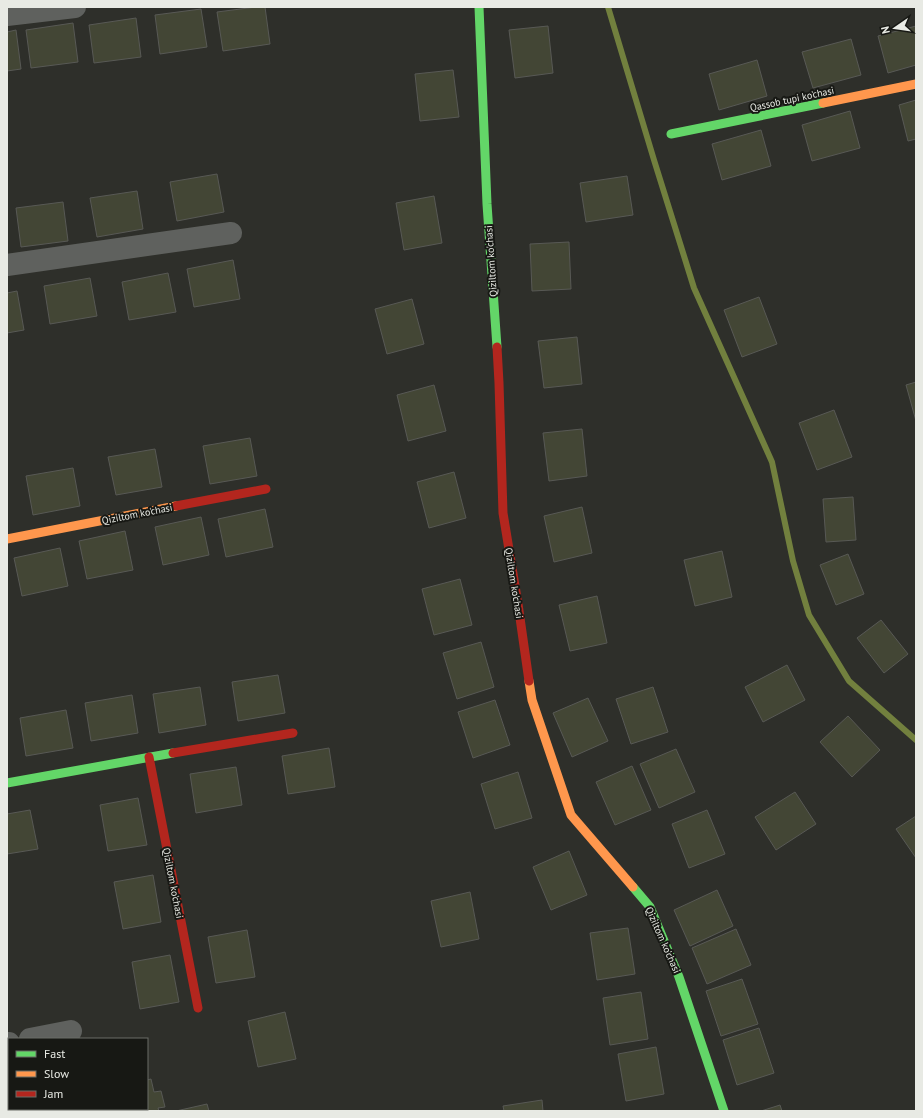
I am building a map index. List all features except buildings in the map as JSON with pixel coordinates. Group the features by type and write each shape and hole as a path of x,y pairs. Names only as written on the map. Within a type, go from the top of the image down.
{"street":[{"path":"7,15 75,7"},
{"name":"Qiziltom ko'chasi","path":"479,7 487,204 499,383 503,513 532,700 571,815 650,907 679,977 724,1111"},
{"name":"Qassob tupi ko'chasi","path":"672,134 916,84"},
{"path":"7,265 231,232"},
{"name":"Qiziltom ko'chasi","path":"7,539 266,489"},
{"path":"7,783 293,733"},
{"name":"Qiziltom ko'chasi","path":"149,757 198,1008"},
{"path":"35,1038 71,1031"}],"waterway":[{"path":"608,7 694,288 772,462 793,561 809,615 849,681 916,740"}],"traffic: fast":[{"path":"479,7 487,204 497,347"},
{"path":"671,134 823,103"},
{"path":"7,783 173,753"},
{"path":"633,887 650,907 679,977 724,1111"}],"traffic: slow":[{"path":"823,103 916,84"},
{"path":"7,539 176,506"},
{"path":"529,681 532,700 571,815 633,887"}],"traffic: jam":[{"path":"497,347 503,513 529,681"},
{"path":"176,506 266,489"},
{"path":"173,753 293,733"},
{"path":"149,757 198,1008"}]}
